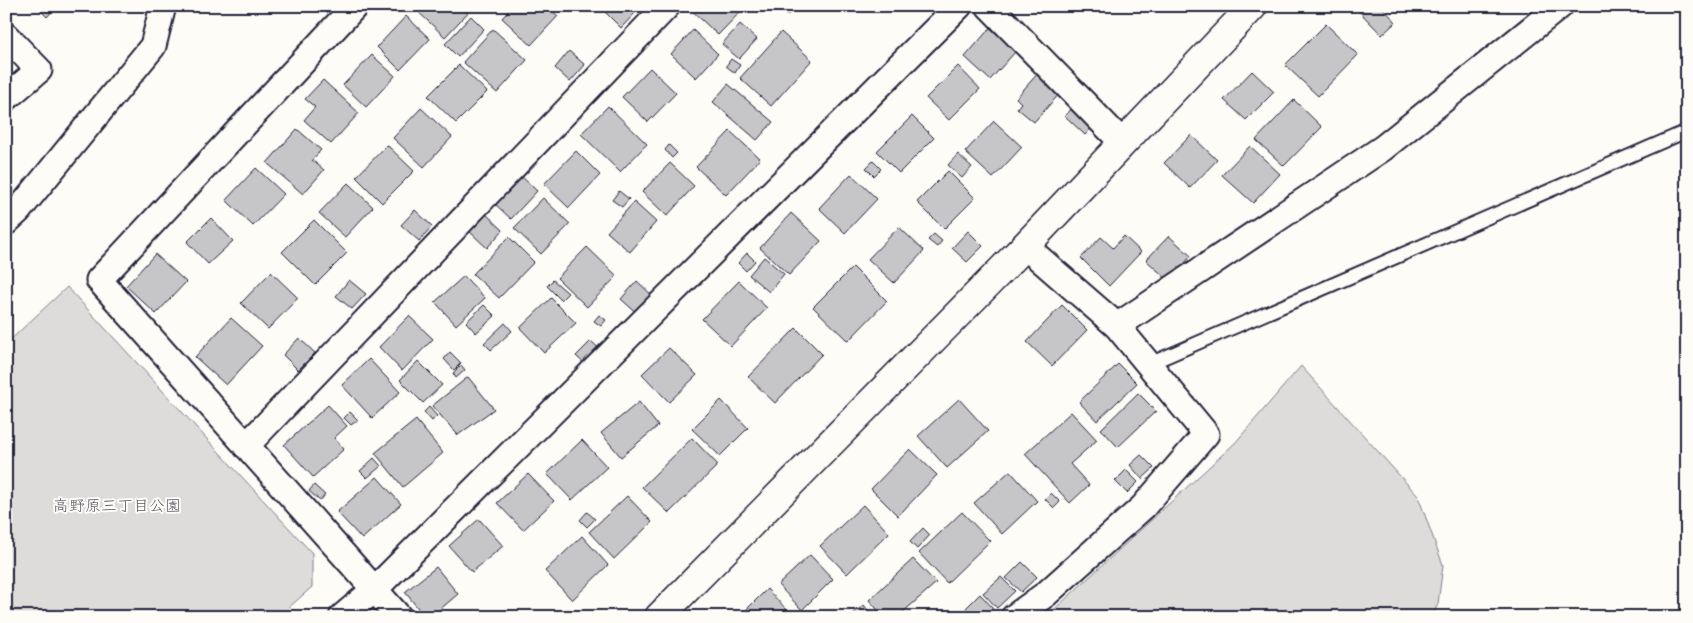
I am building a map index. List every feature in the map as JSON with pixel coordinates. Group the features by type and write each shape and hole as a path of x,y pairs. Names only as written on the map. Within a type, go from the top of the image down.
{"street":[{"path":"6,222 24,203 152,46 162,6"},
{"path":"355,6 99,280 398,617"},
{"path":"246,446 667,6"},
{"path":"342,617 375,589 959,6"},
{"path":"989,6 1122,142"},
{"path":"659,617 1025,246 1253,6"},
{"path":"1117,326 1383,148 1560,6"},
{"path":"6,36 39,70 6,98"},
{"path":"1014,617 1046,594 1143,507 1206,434 1117,326 1025,246"}],"lane":[{"path":"1149,364 1687,131"}],"green space":[{"name":"高野原三丁目公園","path":"67,287 312,553 312,587 278,617 6,617 6,344"},
{"path":"1301,366 1418,496 1443,565 1438,604 1432,617 1046,617 1235,443"}],"building":[{"path":"36,6 57,6 47,17"},
{"path":"414,6 474,6 445,37"},
{"path":"513,6 547,6 558,16 531,45 502,18"},
{"path":"611,6 632,6 637,11 621,28 605,12"},
{"path":"687,6 746,6 718,35"},
{"path":"779,6 791,6 794,9 787,16"},
{"path":"1354,6 1381,6 1396,22 1382,35"},
{"path":"406,16 430,39 400,70 377,47"},
{"path":"471,16 484,29 458,57 445,44"},
{"path":"740,24 757,39 739,59 722,44"},
{"path":"1326,24 1358,55 1318,96 1285,65"},
{"path":"990,28 1016,51 990,80 965,57"},
{"path":"493,29 527,60 497,93 463,62"},
{"path":"693,30 718,54 696,78 671,54"},
{"path":"781,32 812,60 771,106 740,78"},
{"path":"569,51 585,65 570,82 555,68"},
{"path":"372,55 395,76 366,107 343,85"},
{"path":"731,59 740,65 735,73 726,66"},
{"path":"459,65 487,92 456,123 428,96"},
{"path":"958,66 980,89 949,120 926,98"},
{"path":"650,68 676,93 648,122 622,97"},
{"path":"1040,71 1062,91 1034,122 1017,108 1021,103 1016,98"},
{"path":"1252,71 1274,92 1246,120 1224,100"},
{"path":"323,80 359,113 331,144 304,120 315,107 305,99"},
{"path":"728,84 773,122 757,140 713,102"},
{"path":"1294,100 1322,127 1284,166 1256,140"},
{"path":"1076,104 1096,123 1085,135 1065,116"},
{"path":"608,106 647,144 620,172 581,134"},
{"path":"421,108 452,137 424,167 393,138"},
{"path":"912,116 934,138 899,173 877,151"},
{"path":"994,121 1022,147 993,178 965,152"},
{"path":"297,129 321,150 312,160 324,170 303,194 267,163"},
{"path":"730,131 760,159 726,195 696,167"},
{"path":"1191,135 1217,160 1190,188 1164,163"},
{"path":"387,145 414,171 382,203 356,177"},
{"path":"669,145 677,153 672,158 665,150"},
{"path":"1250,146 1280,174 1253,203 1222,175"},
{"path":"576,151 600,175 569,208 544,184"},
{"path":"958,154 972,167 962,178 948,165"},
{"path":"873,161 881,169 874,176 866,168"},
{"path":"670,163 694,186 667,216 642,192"},
{"path":"256,168 284,194 253,226 226,200"},
{"path":"948,171 975,198 944,229 917,202"},
{"path":"851,174 877,199 845,233 819,208"},
{"path":"520,175 537,191 511,219 494,203"},
{"path":"348,183 373,207 345,237 319,213"},
{"path":"619,191 629,199 622,207 612,200"},
{"path":"543,198 570,224 541,254 514,228"},
{"path":"634,202 656,222 630,252 607,232"},
{"path":"415,210 432,226 419,241 401,225"},
{"path":"485,213 503,230 487,248 469,231"},
{"path":"791,213 821,241 789,275 760,248"},
{"path":"211,218 233,241 208,264 187,242"},
{"path":"314,220 347,253 315,285 282,252"},
{"path":"899,227 924,251 894,283 868,259"},
{"path":"968,231 983,246 967,262 952,248"},
{"path":"934,234 942,241 937,247 928,240"},
{"path":"1124,236 1141,252 1109,286 1081,258 1101,237 1113,248"},
{"path":"1169,236 1191,256 1169,281 1146,260"},
{"path":"509,237 534,262 499,298 473,274"},
{"path":"587,247 617,276 587,307 557,278"},
{"path":"747,253 755,261 746,271 738,263"},
{"path":"155,254 186,282 156,314 126,286"},
{"path":"764,257 784,274 769,292 749,275"},
{"path":"853,267 887,301 848,341 813,307"},
{"path":"271,272 298,298 268,329 241,303"},
{"path":"464,276 485,298 456,325 435,302"},
{"path":"349,280 366,294 352,309 336,296"},
{"path":"553,280 568,293 561,300 547,286"},
{"path":"637,281 657,300 641,317 621,299"},
{"path":"739,281 767,308 731,346 702,319"},
{"path":"551,298 576,323 544,353 520,328"},
{"path":"484,305 495,316 476,333 466,322"},
{"path":"1062,305 1087,330 1052,366 1027,342"},
{"path":"599,315 606,320 601,326 594,321"},
{"path":"409,316 433,339 402,371 379,347"},
{"path":"231,318 262,346 226,385 195,357"},
{"path":"505,323 512,331 491,350 484,343"},
{"path":"796,328 822,354 775,403 748,377"},
{"path":"299,338 315,353 298,370 283,355"},
{"path":"591,341 604,353 589,368 576,356"},
{"path":"669,348 697,375 669,402 642,374"},
{"path":"450,352 461,363 454,370 444,359"},
{"path":"369,359 400,392 372,418 342,385"},
{"path":"418,361 442,385 423,403 400,380"},
{"path":"1118,364 1137,383 1097,421 1079,402"},
{"path":"461,365 465,370 456,378 453,373"},
{"path":"468,377 494,409 458,435 432,406"},
{"path":"1138,393 1156,411 1118,447 1101,429"},
{"path":"959,399 988,431 947,468 918,436"},
{"path":"721,400 748,428 720,456 692,429"},
{"path":"639,402 658,426 621,457 601,433"},
{"path":"328,405 347,426 334,438 344,449 313,477 284,445"},
{"path":"429,407 437,416 432,421 424,412"},
{"path":"350,412 358,420 351,425 344,418"},
{"path":"1071,412 1097,440 1070,464 1089,485 1070,503 1025,454"},
{"path":"416,420 443,453 403,487 375,453"},
{"path":"692,438 718,465 669,513 642,487"},
{"path":"582,440 607,467 572,500 547,474"},
{"path":"910,449 937,475 898,516 871,489"},
{"path":"1141,455 1154,468 1142,479 1130,465"},
{"path":"374,458 381,466 367,478 360,471"},
{"path":"1126,470 1138,482 1127,493 1115,481"},
{"path":"1010,471 1037,501 1002,534 974,503"},
{"path":"528,474 554,501 523,530 497,503"},
{"path":"377,477 401,504 362,539 337,512"},
{"path":"314,485 325,495 320,501 309,491"},
{"path":"1051,493 1060,502 1054,508 1045,499"},
{"path":"627,496 652,522 614,559 589,532"},
{"path":"863,505 889,533 847,574 820,546"},
{"path":"587,512 595,519 587,527 580,520"},
{"path":"962,512 990,541 947,583 919,553"},
{"path":"479,519 503,546 472,572 449,546"},
{"path":"923,528 930,535 917,549 910,542"},
{"path":"582,536 608,565 572,600 545,571"},
{"path":"810,555 833,579 802,610 778,585"},
{"path":"913,559 936,583 902,613 906,617 884,617 869,600"},
{"path":"1022,562 1037,577 1021,592 1006,578"},
{"path":"436,567 458,594 431,617 425,617 405,592"},
{"path":"1001,577 1015,591 997,608 983,593"},
{"path":"767,589 788,611 783,617 747,617 743,613"},
{"path":"980,594 993,608 984,617 974,617 966,608"},
{"path":"864,605 873,617 849,617"}]}
